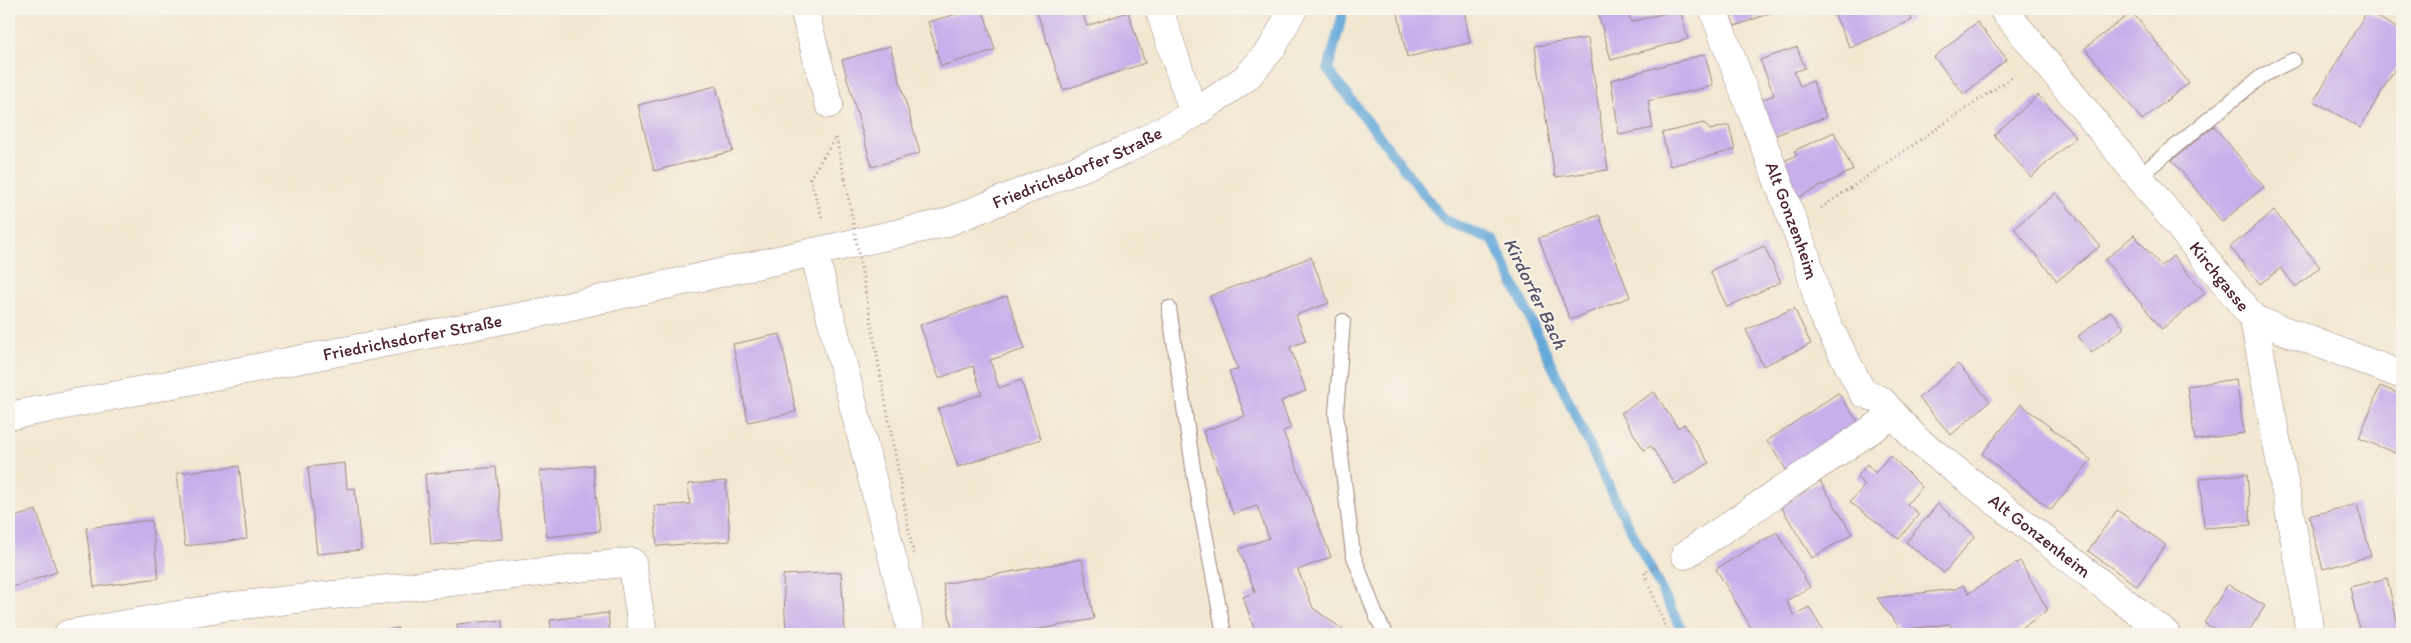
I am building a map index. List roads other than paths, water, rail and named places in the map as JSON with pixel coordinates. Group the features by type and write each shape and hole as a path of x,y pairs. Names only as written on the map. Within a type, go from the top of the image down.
{"street":[{"path":"804,9 829,104"},
{"path":"1159,9 1194,114"},
{"name":"Friedrichsdorfer Straße","path":"9,416 539,313 945,223 1122,151 1194,114 1247,77 1272,48 1293,9"},
{"name":"Alt Gonzenheim","path":"1713,9 1806,256 1822,314 1863,393 1881,400 1917,440 2166,634"},
{"name":"Kirchgasse","path":"2003,9 2254,319 2303,585 2310,634"},
{"path":"823,251 912,634"},
{"path":"2254,319 2402,375"},
{"path":"1685,555 1893,415"},
{"path":"68,634 224,607 632,562 643,634"}],"lane":[{"path":"2139,176 2262,76 2293,60"},
{"path":"1169,308 1194,474 1224,634"},
{"path":"1343,321 1336,414 1353,554 1377,618 1386,634"}],"waterway":[{"name":"Kirdorfer Bach","path":"1344,9 1328,70 1444,220 1493,240 1613,495 1684,634"}]}
